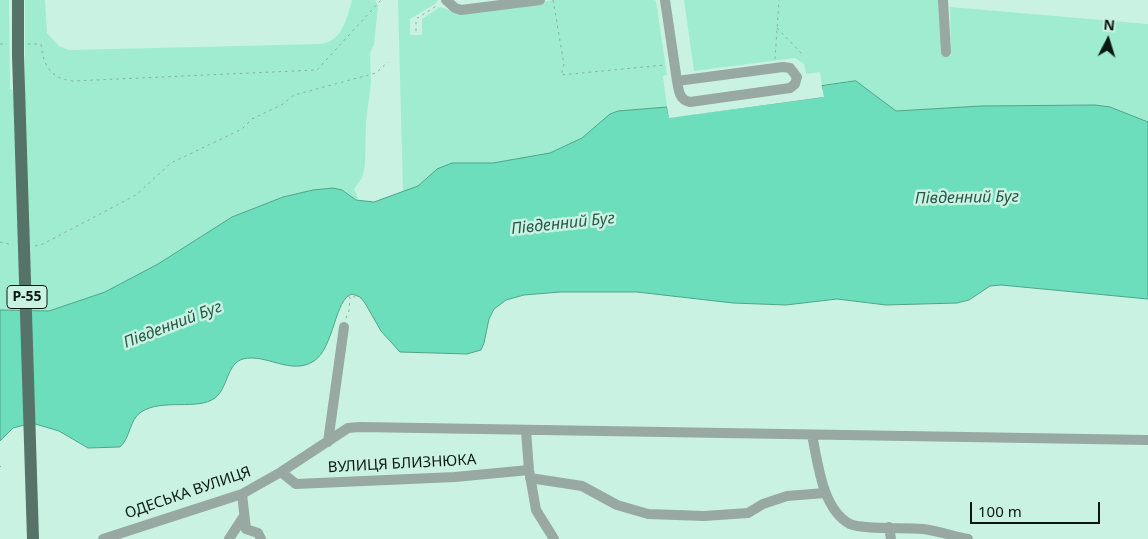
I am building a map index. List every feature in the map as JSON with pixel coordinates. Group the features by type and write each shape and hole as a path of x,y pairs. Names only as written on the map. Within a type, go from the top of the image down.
{"main road":[{"name":"Р-55","path":"18,0 33,539"}],"street":[{"path":"442,2 461,10 540,0"},
{"path":"665,0 677,81 681,97 690,102 786,89 795,84 797,77 793,70 787,67 677,81"},
{"path":"943,0 946,52"},
{"path":"328,442 344,327"},
{"name":"ОДЕСЬКА ВУЛИЦЯ","path":"103,539 242,494 281,472 348,428 1148,440"},
{"path":"526,431 529,474 536,510 554,539"},
{"path":"812,435 826,493 833,507 850,524 862,527 926,529 968,539"},
{"name":"ВУЛИЦЯ БЛИЗНЮКА","path":"281,472 296,484 529,474 548,483 582,486 617,505 648,514 704,516 748,513 763,504 787,496 826,493"},
{"path":"242,494 246,529 258,533 261,539"},
{"path":"229,539 244,516"},
{"path":"889,527 891,539"}],"path":[{"path":"41,44 42,58 48,69 62,79 73,81 317,70 380,0"},
{"path":"554,0 564,64 562,75 675,64"},
{"path":"774,68 778,0"},
{"path":"416,31 416,19 442,2"},
{"path":"777,28 804,56"},
{"path":"32,246 43,244 81,222 136,195 171,163 242,129 252,119 283,104 294,95 376,73 388,62"},
{"path":"0,242 16,245"},
{"path":"347,296 355,297"},
{"path":"344,327 349,311 350,297"}],"shaded area":[{"path":"0,0 9,0 10,89 25,94 25,0 45,0 47,33 59,46 69,50 321,44 334,39 339,34 346,21 352,0 375,0 378,6 374,45 370,53 371,83 366,122 365,166 362,178 354,189 358,198 356,200 346,193 333,188 313,190 283,197 232,217 158,264 105,292 49,311 0,310"},
{"path":"398,0 438,0 435,4 410,19 410,35 422,35 422,19 440,7 461,13 554,0 654,0 656,1 667,75 663,76 667,107 618,111 610,114 582,138 550,153 493,163 452,163 431,174 418,186 403,193"},
{"path":"684,0 939,0 942,56 951,56 950,7 1148,24 1148,122 1111,107 1095,105 981,106 896,111 856,81 822,86 820,72 806,74 804,64 795,58 694,71"}],"water":[{"name":"Південний Буг","path":"856,81 896,111 981,106 1095,105 1110,107 1148,122 1148,299 1001,285 990,286 969,300 957,303 886,305 837,299 786,305 733,303 637,292 560,292 524,295 506,300 494,309 489,319 481,350 467,354 400,352 381,331 365,303 360,297 352,294 346,297 342,304 326,346 321,355 314,361 296,366 252,358 238,361 231,370 223,388 215,398 199,404 159,406 141,412 134,419 124,443 120,447 88,448 59,431 32,423 13,428 0,441 0,310 49,311 105,292 158,264 232,217 283,197 313,190 333,188 342,190 356,200 374,202 418,186 437,169 452,163 493,163 550,153 582,138 610,114 618,111 667,107 669,117 823,97 822,86"}],"pier":[{"path":"822,86 824,97 669,118 667,107 670,107 671,115 821,95 820,87"}]}
